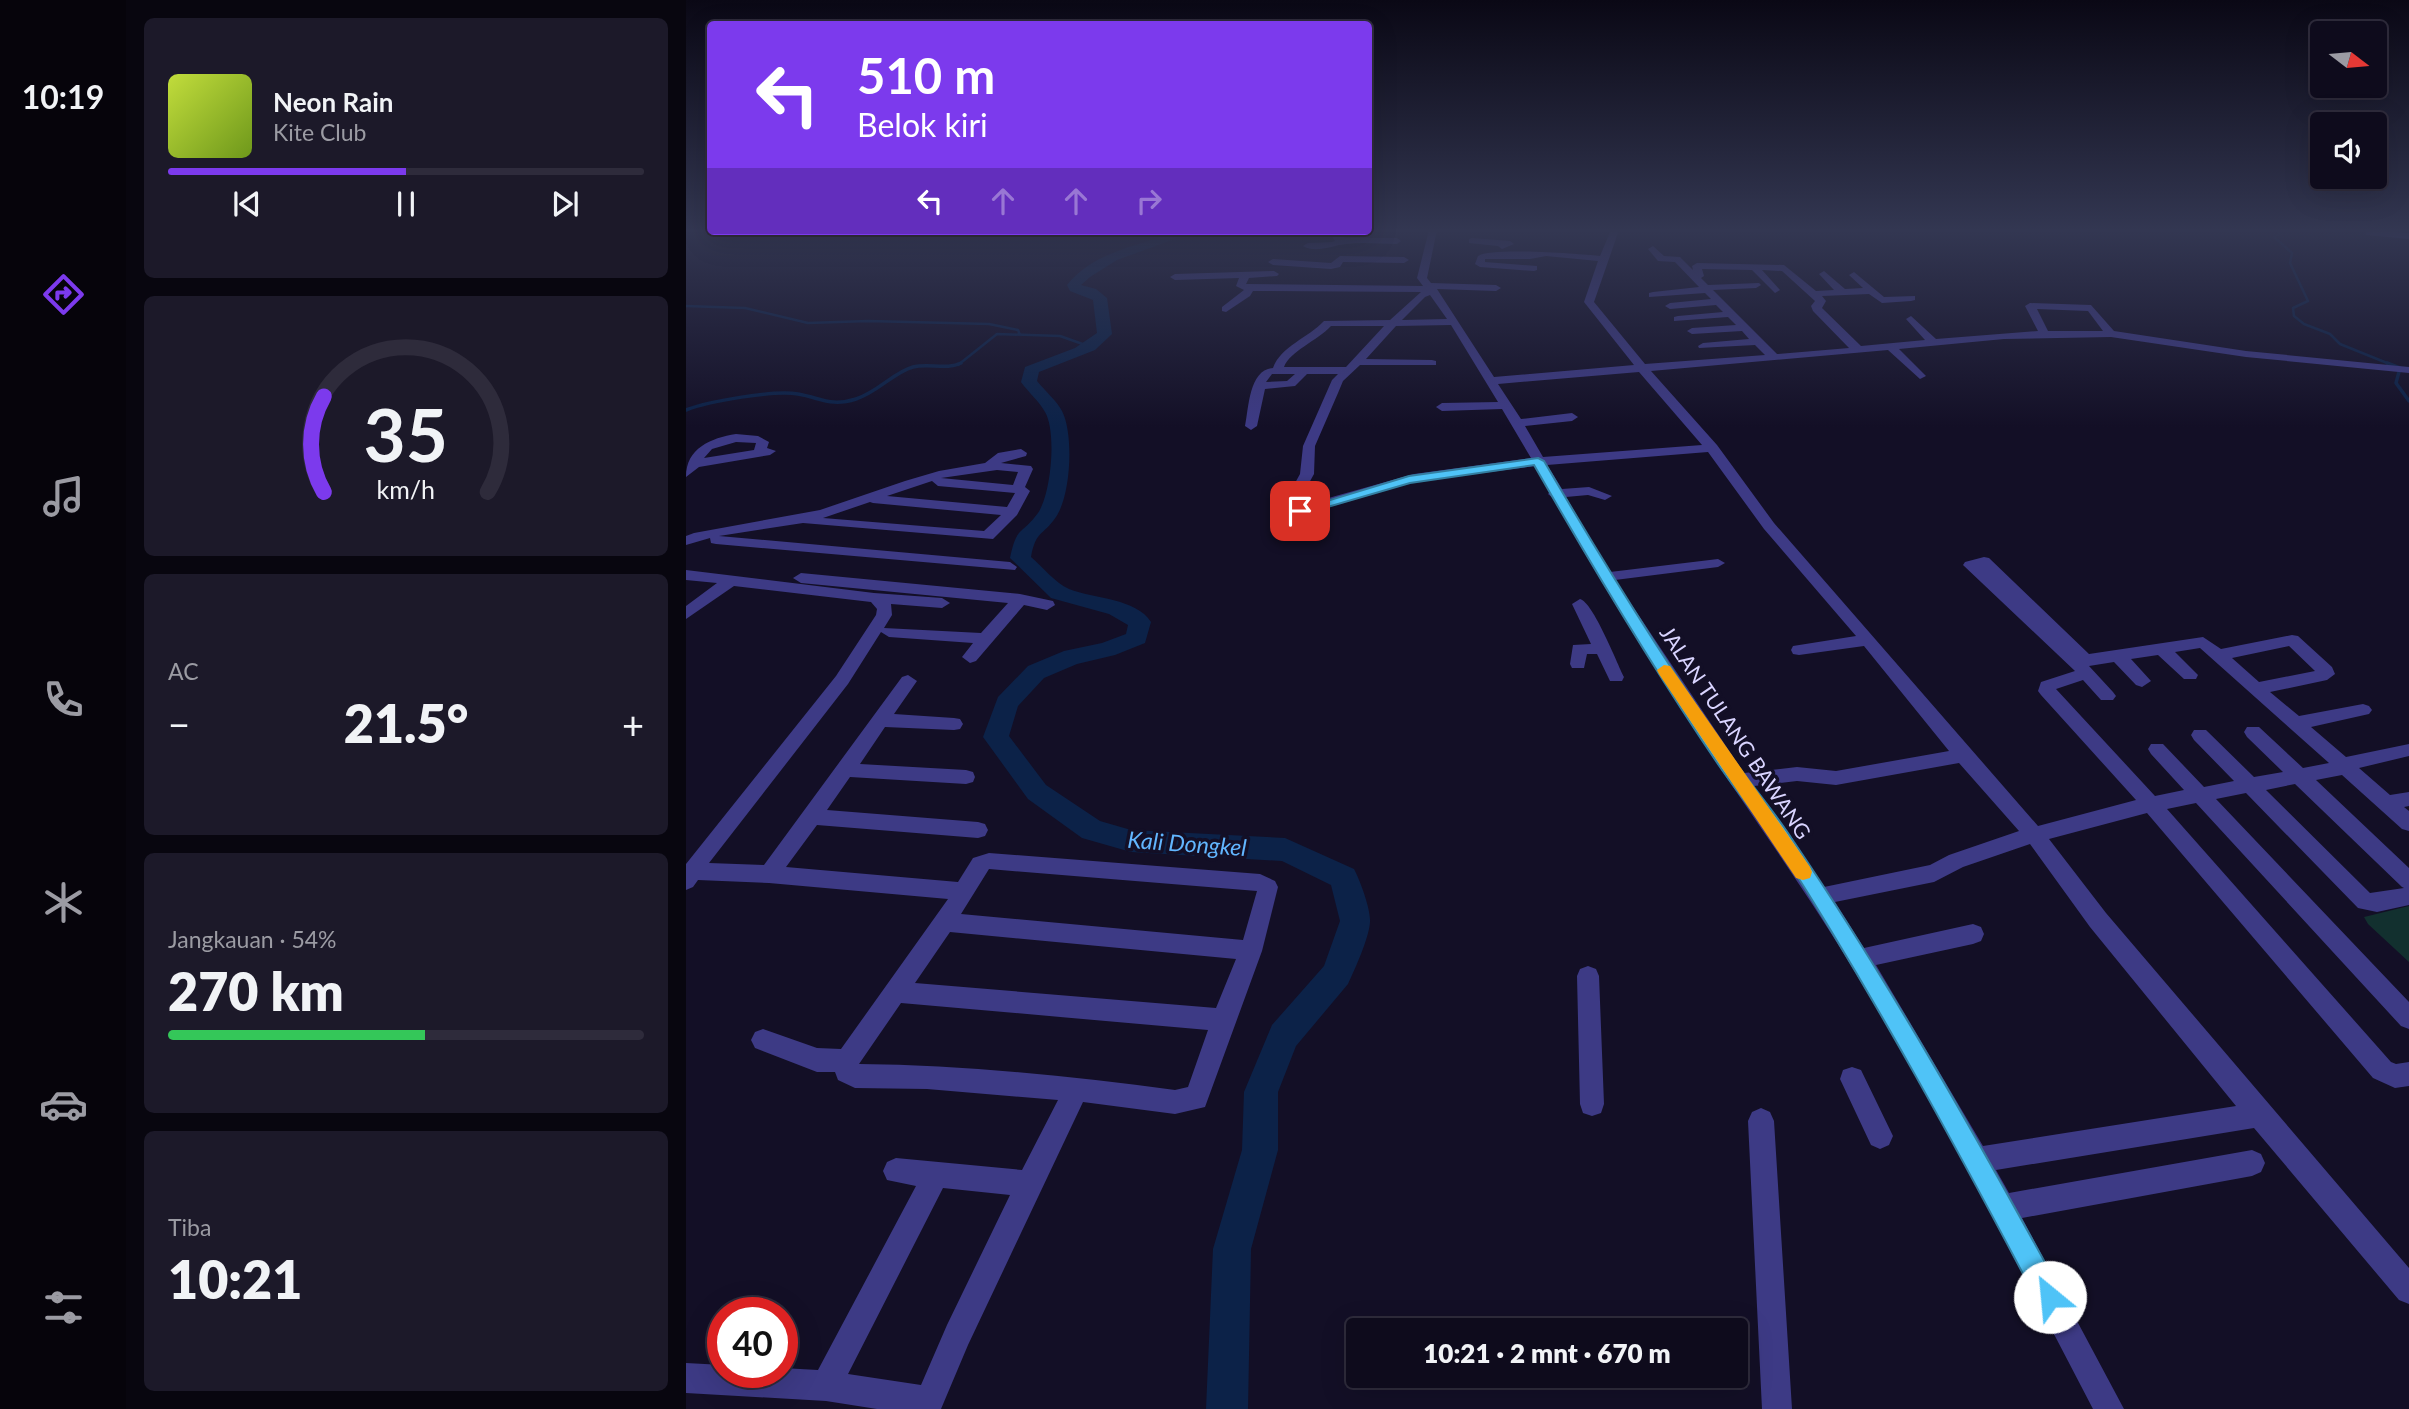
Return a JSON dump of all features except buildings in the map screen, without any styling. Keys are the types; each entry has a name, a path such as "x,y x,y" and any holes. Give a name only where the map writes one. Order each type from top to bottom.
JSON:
{"street":[{"path":"1226,309 1245,296"},
{"path":"1312,302 1315,296"},
{"path":"1348,300 1350,296"},
{"path":"1421,296 1338,380 1309,446 1307,474 1291,503 1295,510 1310,510 1344,497 1409,479 1538,461 1712,448"},
{"name":"JALAN TULANG BAWANG","path":"1436,296 1511,414 1605,577 1740,781 1786,845 1859,959 1977,1160 2109,1409"},
{"path":"1591,296 1589,302 1712,448 1769,526 2035,836 2098,920 2259,1115 2409,1290"},
{"path":"1712,296 1774,358"},
{"path":"1817,296 1822,302 1816,306 1817,309 1858,350"},
{"path":"1877,296 1882,300 1911,298"},
{"path":"1670,306 1717,302"},
{"path":"2045,334 2030,306 2110,334 2231,352 2408,370"},
{"path":"1491,381 1774,358 1932,341 2045,334 2068,319 2093,309 2110,334"},
{"path":"1404,312 1450,316"},
{"path":"1678,319 1731,314"},
{"path":"1278,370 1282,358 1293,348 1317,335 1328,323 1394,323 1450,316"},
{"path":"1911,319 1932,341"},
{"path":"1692,331 1743,328"},
{"path":"1703,346 1758,341"},
{"path":"1890,346 1920,376"},
{"path":"1251,426 1265,372 1432,363"},
{"path":"1260,386 1294,384 1300,379 1303,370"},
{"path":"1442,407 1511,414 1568,414"},
{"path":"690,469 764,452"},
{"path":"690,539 798,520 921,481 988,465 1003,456 1021,453"},
{"path":"988,465 1026,468 1018,489"},
{"path":"798,520 988,536 1012,512 1023,491 921,481"},
{"path":"1555,494 1589,491 1605,496"},
{"path":"866,498 1012,512"},
{"path":"690,539 1010,567"},
{"path":"2082,665 1970,565 1984,561 2082,665 2107,696"},
{"path":"1605,577 1718,563"},
{"path":"686,567 1016,604"},
{"path":"686,575 874,598 1047,605"},
{"path":"686,614 729,582"},
{"path":"692,866 842,680 884,615 886,607 882,601 874,598"},
{"path":"970,657 1016,604"},
{"path":"1580,604 1616,677"},
{"path":"889,632 985,639"},
{"path":"1799,650 1867,640"},
{"path":"2220,655 2292,640 2327,674 2259,688"},
{"path":"2409,823 2259,688 2203,642 2116,654 2082,665 2047,686 2047,691 2151,804 2382,1070 2395,1076 2409,1074"},
{"path":"2160,647 2190,675"},
{"path":"1578,664 1579,649 1603,649"},
{"path":"2116,654 2143,681"},
{"path":"769,874 908,681"},
{"path":"2298,723 2363,709"},
{"path":"881,720 954,724"},
{"path":"2253,732 2409,881"},
{"path":"2200,735 2365,902 2376,903 2409,895"},
{"path":"2157,749 2409,1018"},
{"path":"1818,897 1934,873 1956,860 2007,842 2151,804 2300,777 2406,750"},
{"path":"1740,781 1797,774 1836,778 1963,755"},
{"path":"847,769 966,777"},
{"path":"2387,803 2409,799"},
{"path":"812,817 978,830"},
{"path":"989,861 1260,883 1268,887 1251,951 1223,1020 1207,1078 1196,1098 1175,1102 1077,1089 928,1077 863,1077 847,1072 846,1061 945,922 981,864 989,861"},
{"path":"692,866 963,891"},
{"path":"945,922 1251,951"},
{"path":"1859,959 1973,934"},
{"path":"1588,976 1592,1104"},
{"path":"894,992 1223,1020"},
{"path":"763,1040 817,1060 846,1061"},
{"path":"1852,1079 1880,1136"},
{"path":"686,1378 826,1386 927,1406 957,1335 1077,1089"},
{"path":"1977,1160 2259,1115"},
{"path":"1761,1121 1777,1409"},
{"path":"2002,1208 2252,1163"},
{"path":"895,1171 1029,1184"},
{"path":"826,1386 936,1174"}],"green space":[{"path":"2409,906 2409,962 2368,924 2364,917"}],"waterway":[{"name":"Kali Dongkel","path":"1097,296 1100,298 1105,334 1090,347 1031,370 1029,382 1053,410 1059,425 1061,467 1048,514 1025,536 1020,558 1059,593 1117,609 1140,622 1137,638 1107,650 1072,657 1036,672 1007,703 996,737 1037,792 1092,830 1131,841 1285,850 1344,878 1355,921 1337,974 1284,1036 1261,1092 1260,1150 1232,1249 1227,1409"},
{"path":"2306,296 2308,301 2293,308 2294,316 2304,324 2330,334 2340,344 2388,363"},
{"path":"686,306 745,308 808,323 868,321 989,324 1018,330 1020,335"},
{"path":"960,363 997,334 1020,335"},
{"path":"1020,335 1060,336 1091,347"},
{"path":"686,410 725,400 787,393 833,402 847,401 872,392 899,373 913,367 960,363"},
{"path":"2388,363 2400,368 2396,383 2409,401"},
{"path":"2388,363 2392,365"}],"slow traffic":[{"path":"1664,670 1803,872"}],"route":[{"path":"1300,511 1409,479 1538,461 1619,601 1726,762 1786,845 1872,979 1966,1141 2050,1297"}]}
